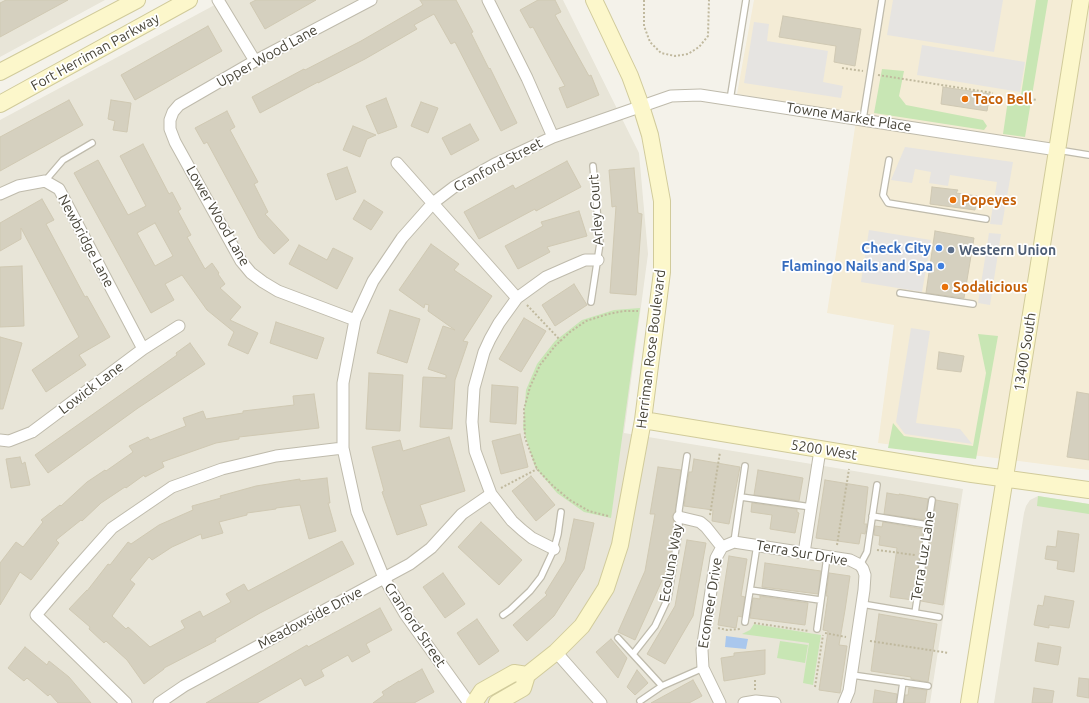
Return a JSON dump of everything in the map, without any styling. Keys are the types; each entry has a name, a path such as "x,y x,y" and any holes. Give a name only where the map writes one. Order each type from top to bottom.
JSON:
{"street":[{"name":"Fort Herriman Parkway","path":"0,72 137,0"},
{"name":"Fort Herriman Parkway","path":"0,104 189,0"},
{"path":"218,0 255,60"},
{"name":"Upper Wood Lane","path":"170,120 173,112 179,105 255,60 371,0"},
{"path":"488,0 527,78 553,137"},
{"name":"Herriman Rose Boulevard","path":"497,703 523,688 527,675 556,652 582,626 606,588 620,545 643,420 662,272 662,201 650,135 630,76 594,0"},
{"name":"13400 South","path":"969,703 1081,0"},
{"name":"Towne Market Place","path":"640,106 671,96 700,95 1057,150"},
{"name":"Cranford Street","path":"468,703 405,614 384,578 357,512 344,448 343,383 355,320 373,281 402,238 433,203 454,187 495,164 553,137 640,106"},
{"name":"Lower Wood Lane","path":"170,120 170,129 175,142 242,262 251,273 278,291 355,320"},
{"path":"396,163 522,301"},
{"path":"0,194 18,186 45,181"},
{"name":"Newbridge Lane","path":"45,181 59,189 143,349"},
{"path":"554,549 532,538 512,521 475,451 472,422 474,388 480,365 490,339 499,323 546,277 585,260 598,260"},
{"name":"Lowick Lane","path":"0,440 9,441 32,432 143,349 179,326"},
{"name":"5200 West","path":"643,420 972,474 1089,490"},
{"path":"126,703 36,616 71,574 112,528 172,487 230,467 276,456 344,448"},
{"path":"804,553 820,450"},
{"name":"Meadowside Drive","path":"159,703 184,686 410,564 423,555 462,514 495,491"},
{"name":"Ecoluna Way","path":"679,517 700,522 706,527 722,547"},
{"path":"722,547 734,542"},
{"name":"Terra Sur Drive","path":"734,542 850,560 860,565 863,569 865,576 852,675 849,691 844,703"},
{"name":"Ecomeer Drive","path":"720,703 703,668 702,650 714,566 717,553 722,547"},
{"path":"556,652 601,703"},
{"path":"474,703 482,691 514,673 527,675"},
{"path":"744,703 756,700 775,703"}],"lane":[{"path":"730,100 746,0"},
{"path":"863,119 882,0"},
{"path":"45,181 63,160 92,143"},
{"path":"1057,150 1089,155"},
{"path":"888,160 883,195 888,203 986,219"},
{"name":"Arley Court","path":"592,302 600,243 593,166"},
{"path":"900,293 973,304"},
{"path":"679,517 687,456"},
{"path":"734,542 745,466"},
{"path":"860,565 867,552 877,485"},
{"path":"741,497 811,507"},
{"name":"Terra Luz Lane","path":"915,613 932,500"},
{"path":"503,614 510,610 530,591 541,577 554,549 561,512"},
{"path":"872,516 928,525"},
{"name":"Ecoluna Way","path":"633,654 655,626 668,598 679,529 679,517"},
{"path":"748,622 750,590 757,545"},
{"path":"816,630 827,557"},
{"path":"750,590 820,600"},
{"path":"862,604 939,617"},
{"path":"618,638 662,686"},
{"path":"640,701 662,686 703,668"},
{"path":"852,675 928,686"},
{"path":"900,703 903,682"}],"path":[{"path":"644,0 644,26 650,42 661,52 675,56 688,54 699,47 708,36 709,0"},
{"path":"842,68 863,71 864,64"},
{"path":"879,70 878,76 993,93"},
{"path":"1010,96 1037,100"},
{"path":"522,301 561,341"},
{"path":"608,516 589,511 570,500 552,486 537,469 525,438 524,409 530,388 540,365 555,346 570,332 586,321 608,314 624,311 638,311"},
{"path":"710,520 720,452"},
{"path":"495,491 537,469"},
{"path":"837,545 849,469"},
{"path":"875,550 915,555"},
{"path":"748,622 816,630"},
{"path":"718,628 727,630 742,629"},
{"path":"815,687 823,633 847,637"},
{"path":"870,641 949,653"}],"shaded area":[{"path":"0,0 105,0 0,57"},
{"path":"224,0 563,0 639,153 648,254 624,433 963,489 930,703 0,703 0,120"},
{"path":"754,0 1089,0 1089,470 878,443 894,325 827,313 857,114 737,94"},
{"path":"893,0 1003,0 994,52 887,35"},
{"path":"754,22 769,24 767,41 828,51 823,82 843,86 841,98 744,83"},
{"path":"922,45 1025,62 1020,92 917,75"},
{"path":"905,147 1013,162 1002,225 990,224 997,182 950,175 948,186 929,183 931,172 915,169 912,183 891,180"},
{"path":"869,230 931,240 922,292 861,282"},
{"path":"989,233 1001,234 990,305 978,303"},
{"path":"911,328 930,331 916,423 960,429 972,444 905,434 896,422"},
{"path":"1038,496 1089,504 1089,703 994,703 1024,513 1030,500"}],"green space":[{"path":"1036,0 1048,0 1025,137 1003,134 1008,100 1020,101"},
{"path":"882,69 904,71 899,96 906,105 983,120 987,126 984,130 874,113"},
{"path":"640,308 611,518 584,512 557,493 535,467 523,428 526,390 537,364 555,341 582,320 614,310"},
{"path":"978,334 998,336 976,459 888,448 893,423 904,436 973,446 986,373"},
{"path":"1038,496 1089,504 1089,514 1037,506"},
{"path":"754,624 821,635 813,685 803,683 809,643 742,634 750,630"},
{"path":"780,641 808,645 805,663 777,658"}],"water":[{"path":"726,636 748,639 746,649 725,647"}],"building":[{"path":"6,0 68,0 0,37 0,3"},
{"path":"256,0 316,0 265,29 250,3"},
{"path":"420,0 456,0 473,32 471,33 517,123 501,131 455,42 451,44 434,14 414,25 417,29 365,59 260,113 252,97 361,41 423,5"},
{"path":"538,0 555,0 561,12 555,15 589,76 591,75 599,95 567,108 559,88 565,86 533,27 530,28 520,10"},
{"path":"783,16 861,29 855,66 834,62 836,46 779,37"},
{"path":"208,26 222,51 135,100 121,75"},
{"name":"Taco Bell","path":"943,87 990,94 987,111 941,104"},
{"path":"386,98 397,127 378,134 366,106"},
{"path":"69,100 83,125 0,171 0,137"},
{"path":"111,100 131,103 127,132 113,130 115,121 108,119"},
{"path":"421,102 438,108 428,133 411,126"},
{"path":"227,111 235,127 230,130 258,182 254,184 268,212 265,214 289,240 274,254 259,238 207,142 204,144 195,128"},
{"path":"470,124 479,140 451,155 442,138"},
{"path":"353,126 376,135 367,139 360,157 343,150"},
{"path":"143,144 169,194 172,192 181,209 178,211 191,235 187,237 205,269 212,263 225,284 220,288 241,307 230,320 258,333 248,354 228,345 234,332 207,310 182,275 165,284 174,300 151,313 74,173 98,160 128,215 146,206 120,156","holes":["155,223 173,256 155,266 137,233"]},
{"path":"567,161 581,187 536,211 535,209 479,239 464,212 513,185 515,189"},
{"path":"347,167 356,192 336,200 327,174"},
{"path":"634,168 638,213 642,214 636,295 610,293 616,206 612,207 609,170"},
{"name":"Popeyes","path":"932,187 958,190 956,193 977,196 975,210 930,204"},
{"path":"42,199 54,220 46,224 85,297 87,296 110,337 79,355 86,365 46,392 32,370 79,337 21,228 21,239 0,251 0,223"},
{"path":"364,200 383,212 371,230 353,219"},
{"path":"579,211 587,236 547,247 550,252 518,269 505,246 543,226 541,222"},
{"path":"935,231 974,238 964,298 926,293"},
{"path":"431,244 459,264 454,270 492,296 463,341 468,342 455,380 452,429 420,427 423,377 446,378 446,375 428,369 443,326 455,330 428,311 429,305 425,304 424,308 399,290"},
{"path":"299,245 327,260 333,248 353,258 337,289 289,264"},
{"path":"22,266 24,326 0,327 0,267"},
{"path":"574,284 587,305 555,326 542,305"},
{"path":"390,310 420,319 407,363 377,353"},
{"path":"524,318 546,331 521,372 499,359"},
{"path":"276,322 324,338 317,359 270,343"},
{"path":"0,337 22,343 3,409 0,409"},
{"path":"190,343 205,364 138,408 48,473 35,455 177,355 176,353"},
{"path":"939,352 964,356 961,372 937,369"},
{"path":"369,373 403,375 400,431 366,429"},
{"path":"492,385 518,387 516,424 490,422"},
{"path":"1077,392 1089,394 1089,460 1067,457"},
{"path":"314,394 319,428 239,437 239,439 216,443 162,462 164,467 145,477 144,475 101,503 82,521 81,520 56,540 59,543 31,580 20,572 0,605 0,563 16,542 23,547 43,522 41,520 60,505 61,506 87,482 133,452 129,446 148,437 150,440 186,426 183,418 203,411 206,419 243,413 243,411 294,405 293,396"},
{"path":"520,434 528,467 501,474 492,441"},
{"path":"449,437 465,491 420,505 427,525 397,535 382,492 384,491 372,447 400,440 403,451"},
{"path":"20,457 22,464 25,462 30,485 11,488 6,459"},
{"path":"694,459 740,467 729,524 712,521 713,510 684,506 689,472 692,472"},
{"path":"658,467 681,470 675,512 672,516 674,522 673,538 669,565 635,640 618,632 645,571 655,514 650,514"},
{"path":"758,470 803,478 799,501 754,495"},
{"path":"531,476 555,505 536,521 512,491"},
{"path":"327,478 330,503 328,503 336,531 309,539 300,505 276,508 247,513 247,515 219,522 223,533 202,539 201,534 172,547 152,560 149,557 130,580 135,584 112,616 126,629 128,627 150,647 185,628 181,621 200,611 203,617 231,602 226,594 244,584 248,591 342,541 354,564 260,613 215,639 216,641 164,668 144,684 127,660 106,641 104,643 89,629 90,627 69,609 87,591 108,564 110,565 128,542 131,544 159,525 193,510 192,506 256,486 300,479 300,481"},
{"path":"825,480 868,487 864,524 867,524 865,534 861,533 859,544 816,538"},
{"path":"887,493 928,499 925,520 884,514"},
{"path":"936,500 958,504 943,605 921,601"},
{"path":"752,503 797,509 797,512 799,513 795,533 770,529 772,515 751,512"},
{"path":"574,519 594,523 584,569 554,616 527,641 513,625 547,595 545,593 565,561"},
{"path":"481,522 522,560 499,585 458,547"},
{"path":"883,522 923,529 913,600 890,597 897,548 879,545 880,536 874,535 875,526 882,527"},
{"path":"1058,531 1079,534 1074,572 1057,569 1058,561 1045,559 1047,546 1056,547"},
{"path":"687,540 706,543 693,616 665,664 647,654 675,606"},
{"path":"729,556 747,559 741,596 745,597 742,617 738,616 736,628 718,625"},
{"path":"765,563 821,571 818,594 762,587"},
{"path":"443,573 465,604 445,618 423,587"},
{"path":"829,573 850,576 839,645 847,646 840,693 819,690 828,631 823,630 828,596 826,596"},
{"path":"760,596 808,603 805,625 750,618 753,598 760,599"},
{"path":"1045,596 1074,601 1069,628 1049,625 1049,628 1034,625 1038,605 1043,606"},
{"path":"380,608 392,630 366,644 370,652 352,662 348,655 321,670 324,676 305,686 301,678 257,703 206,703 307,645 308,647"},
{"path":"879,614 937,624 928,682 911,679 911,677 871,671"},
{"path":"477,619 499,651 479,665 457,633"},
{"path":"611,639 627,658 618,678 596,652"},
{"path":"1038,643 1061,647 1058,665 1035,661"},
{"path":"25,647 47,665 49,661 69,677 91,703 58,703 50,694 48,696 27,678 24,681 8,668"},
{"path":"765,650 765,674 724,681 721,658 734,656 734,653"},
{"path":"422,669 434,692 414,703 373,703 384,695 382,692"},
{"path":"637,670 648,683 635,695 627,687"},
{"path":"1079,678 1089,679 1089,698 1077,696"},
{"path":"693,680 702,696 689,703 651,703"},
{"path":"909,688 927,690 925,703 904,703 905,695 908,695"},
{"path":"1034,688 1054,691 1052,703 1032,703"},
{"path":"875,690 897,694 896,703 873,703"}],"place":[{"name":"Taco Bell","path":"965,99"},
{"name":"Popeyes","path":"953,200"},
{"name":"Check City","path":"939,248"},
{"name":"Western Union","path":"951,250"},
{"name":"Flamingo Nails and Spa","path":"941,266"},
{"name":"Sodalicious","path":"945,287"}]}
